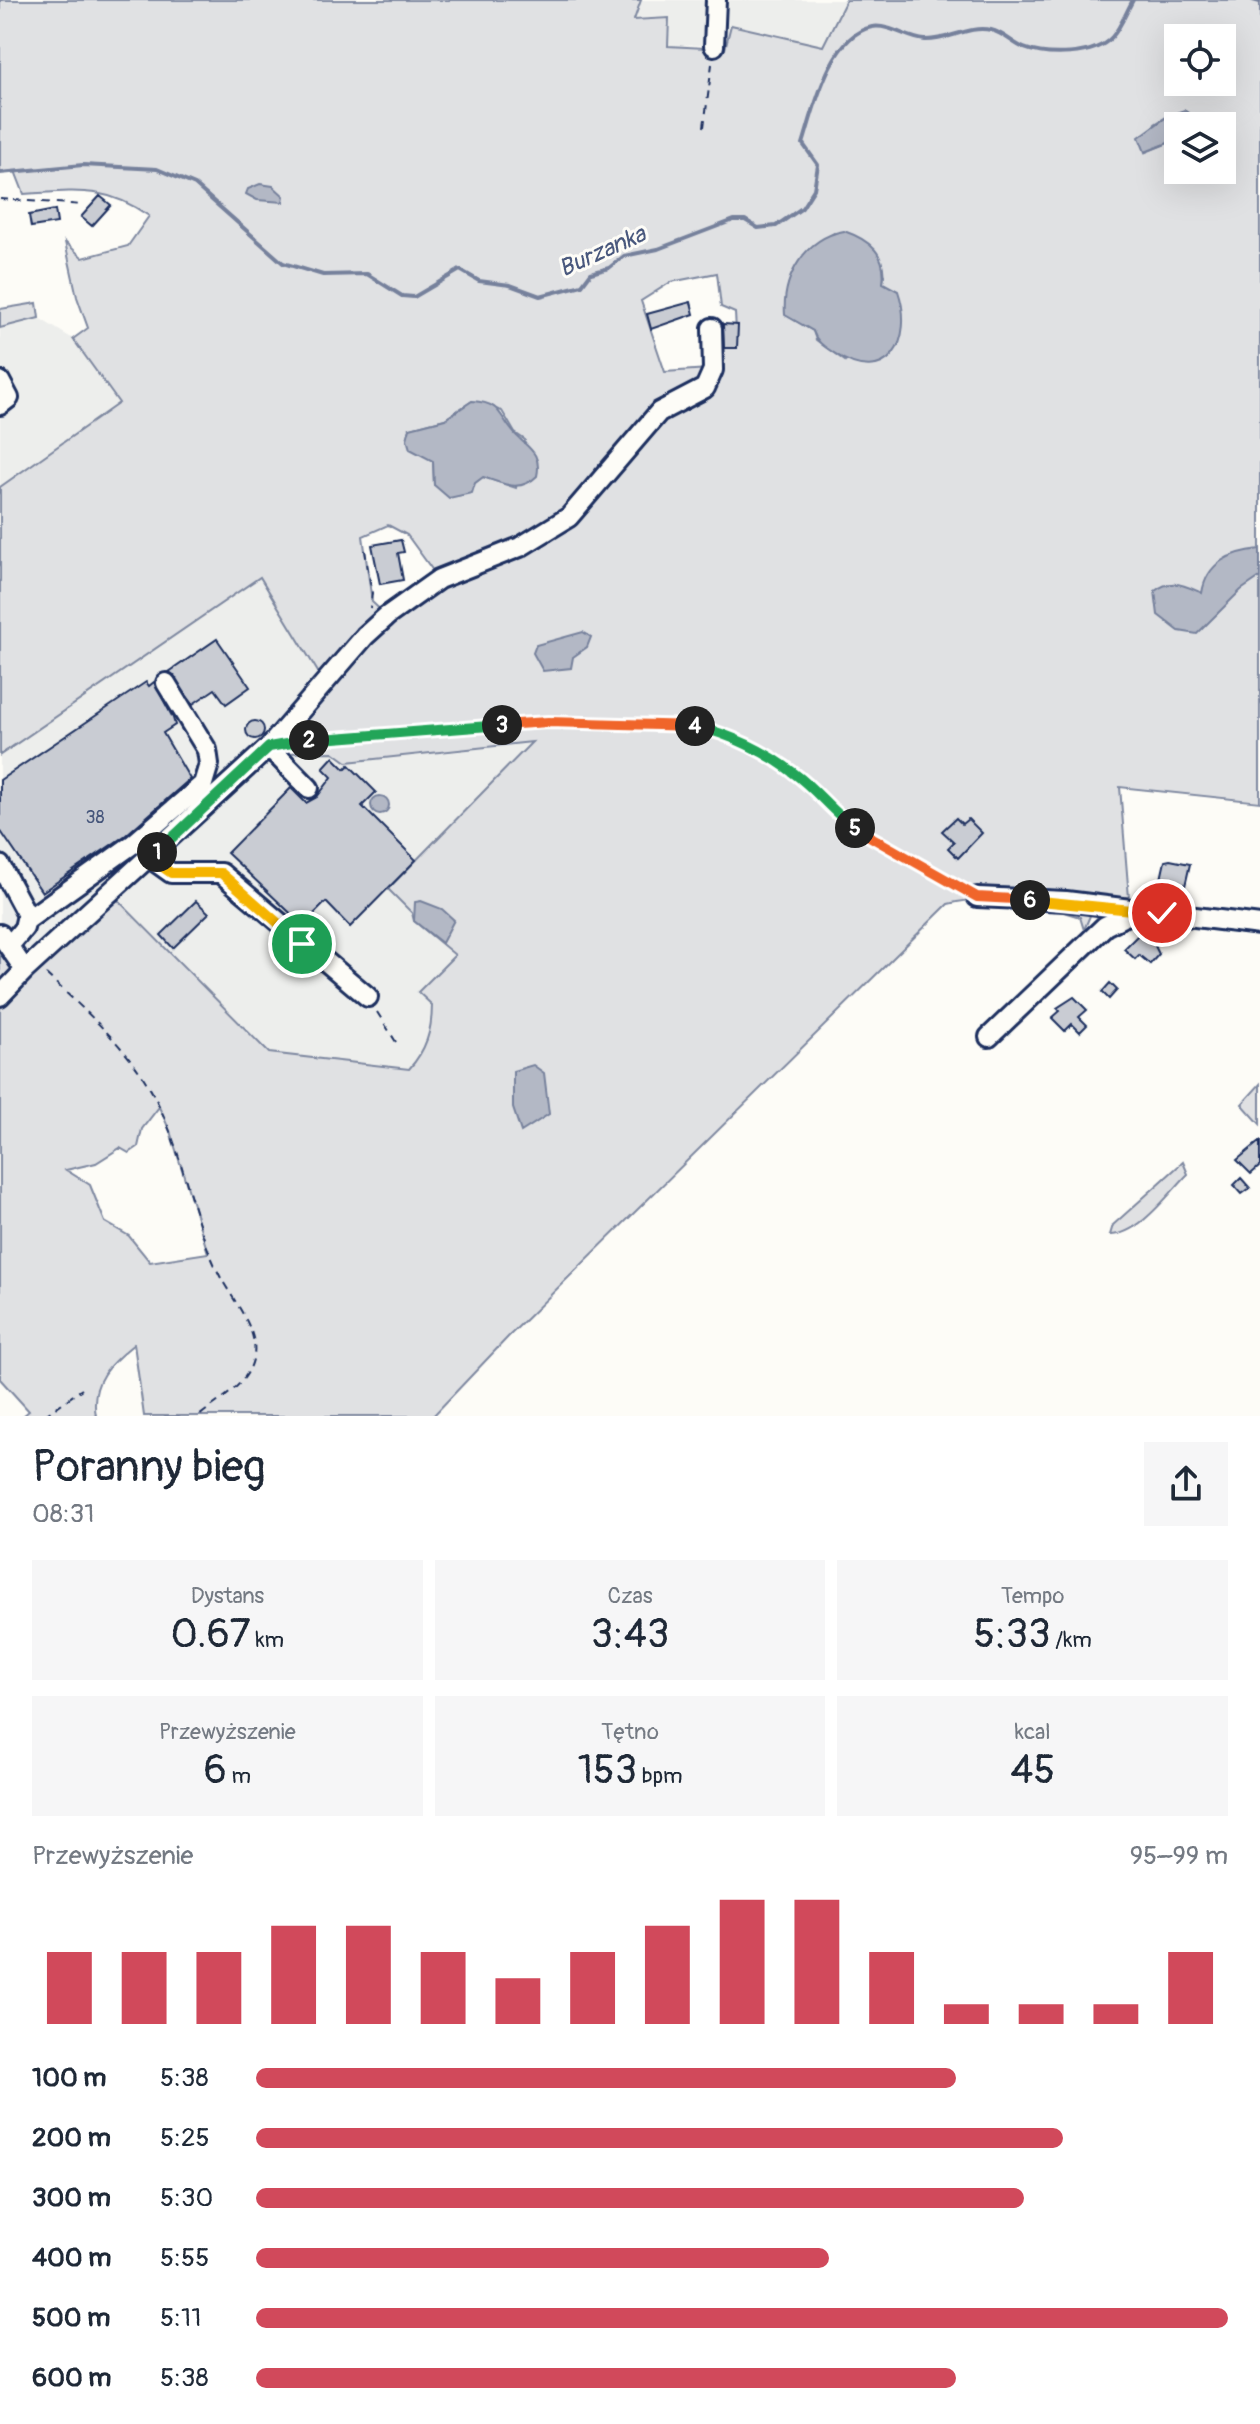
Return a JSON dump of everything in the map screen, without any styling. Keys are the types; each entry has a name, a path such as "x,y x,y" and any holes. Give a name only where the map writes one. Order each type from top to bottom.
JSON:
{"lane":[{"path":"714,46 716,0"},
{"path":"0,996 269,747 365,636 439,579 520,547 569,517 659,412 705,388 713,370 712,328"},
{"path":"0,381 9,398 0,405"},
{"path":"29,966 4,940 133,844 203,784 209,764 207,750 166,683"},
{"path":"269,747 309,788"},
{"path":"150,858 171,873 221,873 368,997"},
{"path":"0,865 20,899 27,920"},
{"path":"977,897 1066,901 1260,925"},
{"path":"989,1037 1105,926 1140,911"}],"path":[{"path":"704,127 714,46"},
{"path":"0,199 83,205"},
{"path":"365,550 372,593 365,636"},
{"path":"269,747 431,728 548,722 604,726 687,725 735,740 773,759 796,774 858,831 977,897"},
{"path":"29,966 115,1045 148,1085 170,1131 208,1253 250,1330 255,1350 247,1376 199,1416"},
{"path":"368,997 389,1036 396,1042"},
{"path":"44,1416 82,1389"}],"shaded area":[{"path":"0,0 641,0 634,20 669,18 668,46 725,49 731,25 823,46 846,0 1260,0 1260,802 1120,787 1130,910 1094,906 1084,930 1080,917 1031,904 981,900 948,904 509,1336 433,1416 144,1416 134,1344 103,1375 96,1393 96,1416 23,1416 29,1411 0,1379 0,934 24,969 111,893 269,1053 409,1069 424,1047 431,1023 432,1005 418,992 455,955 414,921 412,913 388,889 532,742 347,762 333,752 288,753 292,742 269,747 321,677 260,577 0,755 0,487 119,403 73,339 88,328 77,297 65,242 83,258 128,246 149,216 118,199 89,192 24,194 15,171 0,173","holes":["834,233 884,275 883,283 890,288 845,361 816,340 813,331 786,315 787,289 796,266","717,273 721,307 735,313 737,348 723,348 723,368 665,372 641,301 671,282","472,401 502,411 515,433 525,440 516,488 483,477 475,483 434,485 433,461 410,428 445,419","388,525 407,535 439,579 387,616 372,602 363,536","159,1107 170,1131 208,1253 150,1262 129,1236 105,1222 90,1185 66,1170 96,1163 120,1148 129,1153 138,1147 142,1129"]},
{"path":"641,0 846,0 823,46 731,26 725,49 710,45 667,46 634,21"},
{"path":"1164,119 1164,145 1145,152 1139,137"},
{"path":"260,184 273,186 284,196 283,202 257,200 246,194 248,189"},
{"path":"844,231 862,239 875,250 882,264 883,283 898,291 903,327 893,354 882,363 869,366 853,363 824,347 813,331 785,315 787,287 799,261 818,242"},
{"path":"37,303 39,318 0,328 0,309"},
{"path":"39,318 73,339 119,403 0,487 0,328"},
{"path":"472,401 489,404 499,412 536,456 537,476 518,486 483,477 475,483 472,493 449,498 434,485 433,461 410,449 407,439 410,428 445,419"},
{"path":"1260,549 1260,577 1241,590 1197,634 1179,631 1158,615 1155,591 1161,587 1178,584 1202,593 1209,573 1222,560"},
{"path":"261,577 324,684 289,753 445,753 533,742 388,889 455,955 418,992 433,1005 432,1019 422,1054 409,1069 269,1053 111,893 25,970 0,934 0,755"},
{"path":"583,632 591,637 587,647 573,657 571,668 543,671 533,653 536,645"},
{"path":"380,796 389,805 380,814 371,805"},
{"path":"421,901 442,909 454,920 442,943 414,921 415,902"},
{"path":"533,1065 544,1073 549,1114 521,1132 513,1108 513,1071"},
{"path":"1260,1084 1260,1124 1242,1104"},
{"path":"1183,1162 1188,1174 1153,1212 1132,1228 1110,1235 1113,1225"}],"building":[{"path":"100,196 111,205 92,226 81,217"},
{"path":"55,210 57,223 31,227 29,215"},
{"path":"691,302 694,314 651,329 647,314"},
{"path":"723,324 738,325 737,348 724,348"},
{"path":"401,540 404,552 398,553 403,580 380,584 372,545"},
{"path":"217,639 250,687 226,704 215,689 193,704 169,672"},
{"path":"146,682 149,686 154,682 173,718 175,725 163,733 190,779 126,835 42,892 0,830 0,780"},
{"path":"251,721 259,721 264,730 262,737 251,739 246,734 246,726"},
{"path":"333,757 345,769 349,765 376,792 362,806 416,860 350,927 326,902 303,925 227,853 291,788 306,803 317,797 332,777 323,768"},
{"path":"956,818 962,824 968,819 982,833 958,858 948,848 954,842 942,831"},
{"path":"1165,861 1190,864 1185,886 1161,879"},
{"path":"196,901 209,913 173,948 161,935"},
{"path":"1142,931 1158,943 1155,946 1159,954 1150,964 1139,955 1135,959 1124,949"},
{"path":"1110,983 1117,990 1109,999 1102,992"},
{"path":"1074,997 1087,1010 1079,1017 1087,1025 1080,1032 1072,1024 1065,1031 1052,1018 1060,1011 1057,1008"},
{"path":"1260,1141 1260,1166 1251,1174 1237,1160"},
{"path":"1241,1178 1250,1188 1242,1194 1234,1185"}],"waterway":[{"name":"Burzanka","path":"0,173 83,165 157,169 195,185 283,263 323,275 367,274 402,296 414,297 460,270 479,281 510,285 540,296 582,285 591,273 609,268 624,256 658,249 734,220 745,220 758,228 776,226 802,208 814,189 818,165 803,144 813,112 835,58 857,33 879,27 925,40 983,29 996,31 1034,51 1057,54 1082,52 1104,44 1112,37 1133,0"},
{"name":"Burzanka","path":"1253,0 1260,2"}],"route":[{"path":"302,944 221,873 215,870 171,873 150,858 269,747 431,728 548,722 604,726 687,725 702,728 773,759 796,774 858,831 977,897 1066,901 1162,913"}]}
